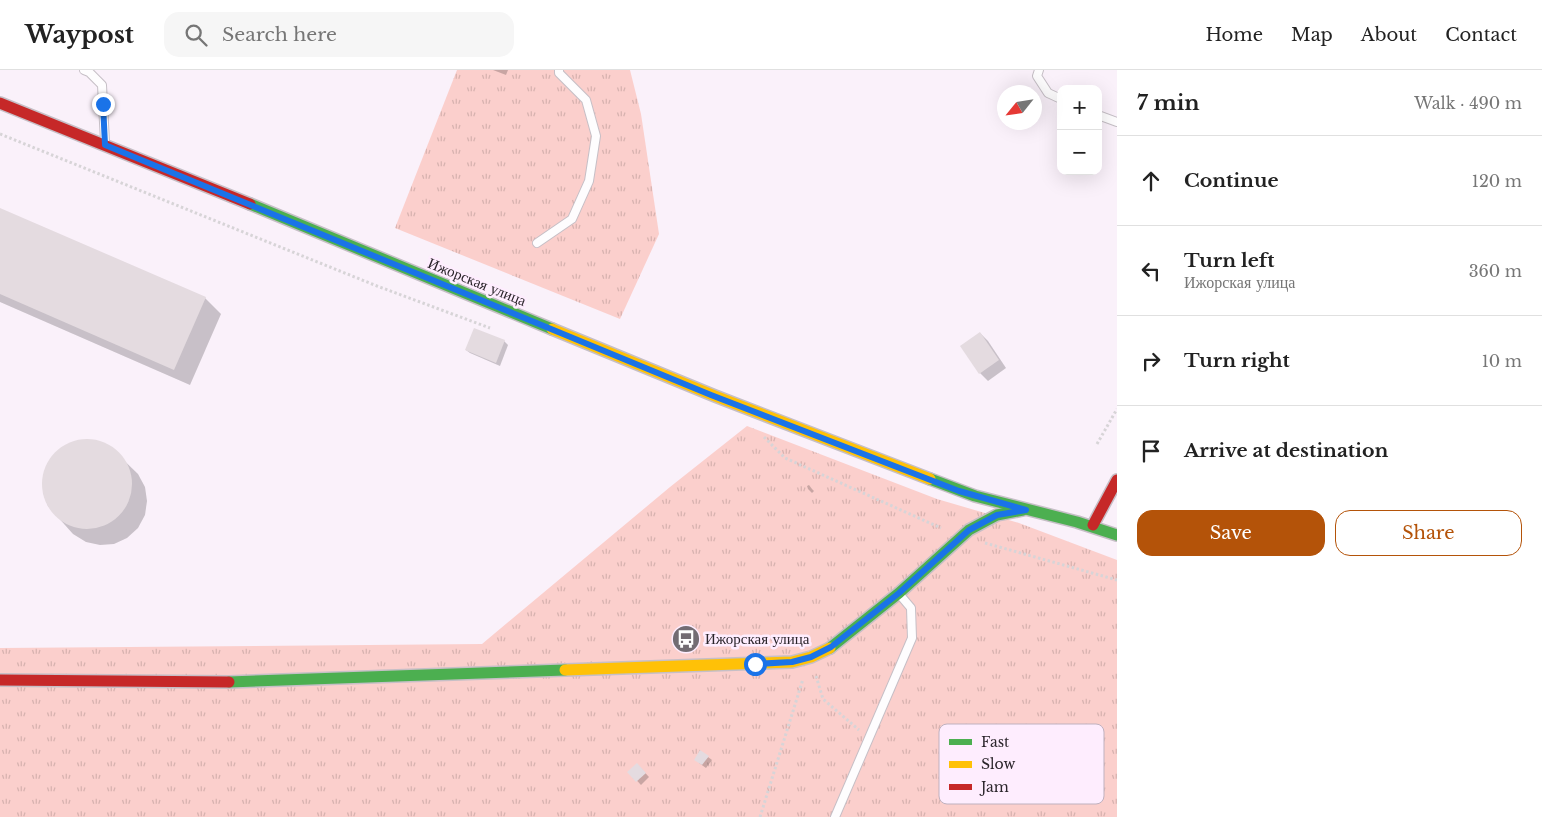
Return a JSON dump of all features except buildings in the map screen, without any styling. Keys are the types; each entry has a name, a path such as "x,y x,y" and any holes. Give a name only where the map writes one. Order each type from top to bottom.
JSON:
{"street":[{"name":"Ижорская улица","path":"0,103 711,395 959,491 1026,510 1093,525 1117,535"},
{"path":"1093,525 1117,480"},
{"path":"0,680 226,682 792,662 811,657 831,647 899,593 969,530 997,515 1026,510"}],"lane":[{"path":"84,70 89,72 102,85 105,145"},
{"path":"536,243 572,219 589,181 596,136 586,100 559,73 559,70"},
{"path":"1039,70 1037,76 1048,93 1057,97"},
{"path":"1102,116 1117,122"},
{"path":"835,817 912,638 911,608 899,593"}],"path":[{"path":"0,134 377,286 498,331"},
{"path":"1097,444 1117,409"},
{"path":"758,431 785,458 961,537 1117,580"},
{"path":"811,657 823,699 868,739"},
{"path":"760,817 792,711 811,657"}],"green space":[{"path":"457,70 630,70 641,114 659,234 620,319 395,228"},
{"path":"747,426 937,499 1019,523 1117,560 1117,817 0,817 0,648 482,644 670,487"}],"traffic: fast":[{"path":"250,204 552,329"},
{"path":"930,479 975,496 1077,522 1117,535"},
{"path":"830,648 899,593 969,530 997,515 1023,510"},
{"path":"229,682 565,670"}],"traffic: slow":[{"path":"552,329 715,396 930,479"},
{"path":"565,670 792,662 811,657 830,648"}],"traffic: jam":[{"path":"0,103 250,204"},
{"path":"1093,525 1117,480"},
{"path":"0,680 229,682"}],"place":[{"name":"Ижорская улица","path":"686,639"}],"route":[{"path":"103,104 105,145 711,395 959,491 1026,510 997,515 969,530 899,593 831,647 811,657 792,662 755,664"}]}
